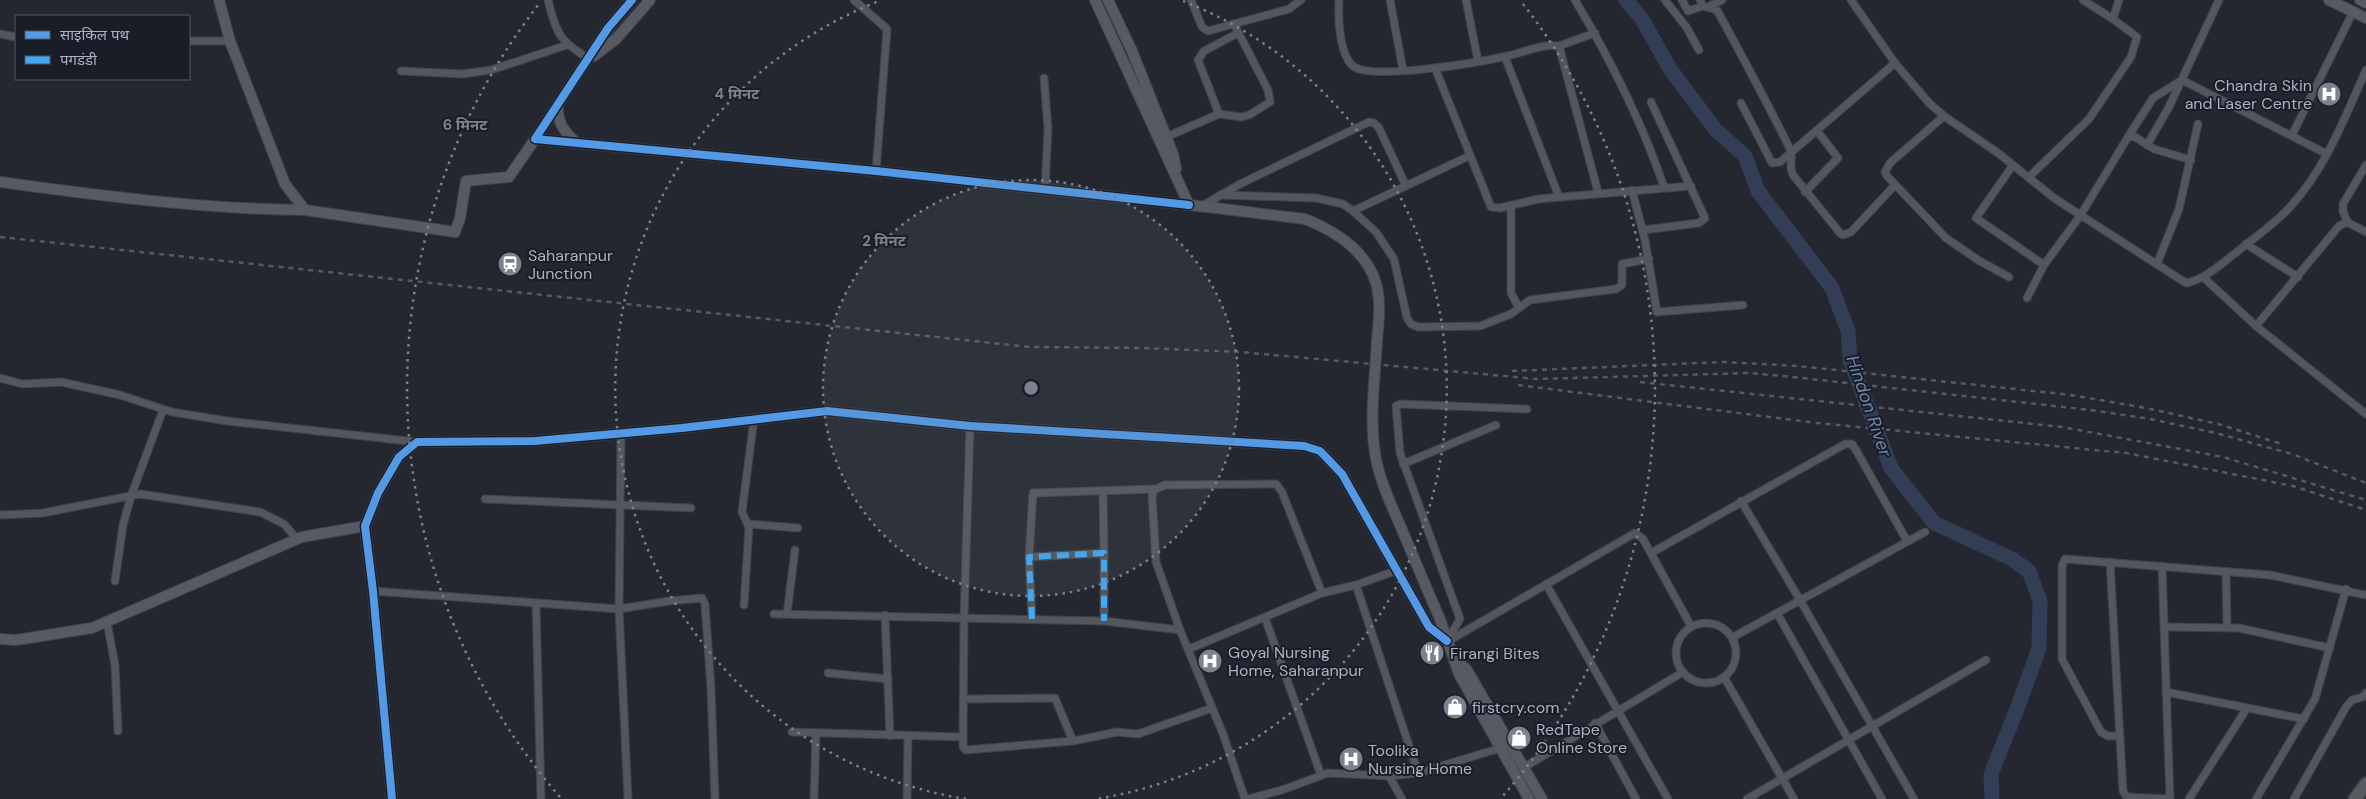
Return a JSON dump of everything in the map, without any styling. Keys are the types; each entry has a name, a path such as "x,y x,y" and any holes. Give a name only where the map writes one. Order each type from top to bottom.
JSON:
{"highway":[{"path":"2355,799 2366,784"}],"street":[{"path":"219,0 230,42 286,184 305,210"},
{"path":"548,0 554,25 567,45 589,59"},
{"path":"0,182 103,196 274,210 305,210 455,232 460,218 466,181 509,177 608,28 632,0"},
{"path":"589,59 616,39 650,0"},
{"path":"854,0 886,29 876,171"},
{"path":"1095,0 1162,149 1178,177 1189,204"},
{"path":"1108,0 1132,52 1173,154 1178,177"},
{"path":"1191,0 1204,30 1289,9 1301,0"},
{"path":"1339,0 1345,52 1353,65 1360,70 1385,72 1435,68 1505,57 1558,46 1595,33"},
{"path":"1390,0 1403,70"},
{"path":"1466,0 1478,61"},
{"path":"1575,0 1595,33 1648,142 1664,187"},
{"path":"1665,0 1687,28 1699,50"},
{"path":"1682,0 1688,11 1704,4 1722,0"},
{"path":"1851,0 1896,63 1929,103 1944,116 2080,216 2186,283 2203,277 2290,208 2311,181 2327,154 2366,70"},
{"path":"2029,177 2089,119 2131,57 2137,36 2083,0"},
{"path":"2113,19 2119,0"},
{"path":"2148,145 2182,80 2219,0"},
{"path":"2329,0 2348,6 2366,18"},
{"path":"2360,0 2366,3"},
{"path":"1704,4 1717,10 1792,153 1790,170 1805,192 1843,235 1851,232 1895,185"},
{"path":"2292,135 2348,6"},
{"path":"1166,137 1219,114 1242,117 1249,115 1270,102 1268,90 1234,24"},
{"path":"1219,114 1198,60 1204,51 1238,33"},
{"path":"0,34 15,37"},
{"path":"190,41 230,42"},
{"path":"401,72 462,74 491,70 567,45"},
{"path":"1558,46 1598,192"},
{"path":"1505,57 1559,197"},
{"path":"1741,103 1772,162 1780,162 1818,132 1896,63"},
{"path":"1435,68 1469,156 1491,207 1495,209 1529,200 1598,192 1691,186"},
{"path":"1044,78 1048,129 1045,189"},
{"path":"2182,80 2327,154"},
{"path":"2026,298 2044,265 2080,216 2153,98 2182,80"},
{"path":"1643,230 1703,222 1705,216 1651,102"},
{"path":"558,105 557,116 561,126 577,143"},
{"path":"1944,116 1887,168 1887,176 1946,238 1978,260 2009,277"},
{"path":"1202,206 1220,195 1369,122 1374,123 1379,128 1406,186"},
{"path":"2157,264 2174,226 2198,124"},
{"path":"1805,192 1838,158 1818,132"},
{"path":"2128,137 2135,137 2148,145 2191,160"},
{"path":"535,139 876,171 1189,204 1290,217 1317,224 1330,230 1352,246 1376,282 1379,310 1372,421 1377,464 1390,501 1440,619 1454,658 1467,670 1529,799"},
{"path":"1354,211 1469,156"},
{"path":"2013,165 1976,218 2044,265"},
{"path":"2366,165 2343,204 2343,211 2347,222 2366,232"},
{"path":"1632,190 1643,230 1657,312 1743,305"},
{"path":"1220,195 1316,198 1343,204 1354,211 1376,232 1394,259 1405,310 1411,324 1418,327 1480,326 1501,319 1530,300 1620,287 1621,265 1648,259"},
{"path":"1511,206 1512,292 1519,308"},
{"path":"2256,326 2339,226 2347,222"},
{"path":"2246,244 2298,277"},
{"path":"2203,277 2256,326 2366,414"},
{"path":"0,378 22,384 61,382 120,396 163,410 227,421 417,442 480,443 621,434 827,411 970,426 1313,448 1320,451 1342,474 1429,627 1447,641"},
{"path":"1447,641 1460,623 1458,613 1403,464 1398,445 1395,411 1400,404 1527,409"},
{"path":"115,581 123,525 131,496 163,410"},
{"path":"744,605 749,524 742,512 754,419"},
{"path":"1403,464 1496,425"},
{"path":"970,426 964,618 963,747 966,750 1072,741 1117,732 1138,734 1212,708"},
{"path":"621,434 619,609 628,799"},
{"path":"392,799 374,591 365,526 378,493 399,456 417,442"},
{"path":"1651,553 1837,446 1852,444 1908,541"},
{"path":"1032,619 1029,557 1033,493 1155,489 1165,485 1276,484 1282,492 1322,593"},
{"path":"1155,489 1152,496 1156,562 1180,630 1247,799 1263,797 1321,775 1389,776 1418,773 1505,746"},
{"path":"1103,492 1104,621"},
{"path":"0,515 43,513 131,496 152,496 260,512 284,524 297,539"},
{"path":"485,500 691,508"},
{"path":"1741,501 1914,799"},
{"path":"749,524 798,528"},
{"path":"0,639 16,640 83,629 107,622 297,539 365,526"},
{"path":"1733,637 1925,532"},
{"path":"1447,641 1635,533 1643,539 1691,626"},
{"path":"787,614 794,550"},
{"path":"1029,557 1104,553"},
{"path":"2119,736 2108,736 2101,732 2066,668 2061,651 2062,562 2068,558 2278,576 2346,589 2366,595"},
{"path":"2110,562 2124,795 2131,798 2170,799 2162,566"},
{"path":"1189,649 1322,593 1356,585 1398,570"},
{"path":"2226,572 2227,627"},
{"path":"1546,584 1668,799"},
{"path":"1356,585 1418,773"},
{"path":"2256,799 2315,699 2346,589"},
{"path":"374,591 619,609 669,601 700,598 704,600 711,688 714,799"},
{"path":"536,604 541,799"},
{"path":"1777,613 1882,799"},
{"path":"774,614 1104,621 1180,630"},
{"path":"885,615 890,736"},
{"path":"1265,618 1321,775"},
{"path":"107,622 115,664 118,731"},
{"path":"1709,622 1718,624 1733,637 1737,654 1735,663 1724,677 1707,683 1698,682 1683,672 1676,653 1678,642 1691,626 1709,622"},
{"path":"2164,627 2227,627 2330,648"},
{"path":"1747,799 1873,728 1986,660"},
{"path":"1523,768 1683,672"},
{"path":"828,673 888,678"},
{"path":"1724,677 1794,799"},
{"path":"2166,692 2304,719"},
{"path":"2294,799 2346,706 2352,700 2363,697 2366,693"},
{"path":"963,699 1055,698 1072,741"},
{"path":"2189,799 2247,708"},
{"path":"1595,724 1636,799"},
{"path":"792,732 963,737"},
{"path":"814,799 816,733"},
{"path":"907,799 908,736"},
{"path":"1505,746 1523,768 1542,799"},
{"path":"1389,776 1402,799"}],"waterway":[{"name":"Hindon River","path":"1626,0 1642,19 1670,69 1715,129 1745,156 1758,191 1832,288 1848,331 1850,360 1891,468 1934,523 2012,559 2029,571 2040,601 2039,648 1991,774 1992,799"}],"railway":[{"path":"0,237 1030,347 1144,348 1241,352 1537,379 1751,373 1802,378 2090,410 2150,419 2216,433 2292,454 2366,483"},
{"path":"1512,371 1723,362 1798,366 2071,395 2146,408 2218,424 2282,444"},
{"path":"1640,382 2062,427 2223,457 2366,500"},
{"path":"1518,385 1817,423 2126,453 2293,486 2366,510"}],"marked path":[{"path":"1032,619 1029,557 1104,553 1104,621"}],"cycle path":[{"path":"632,0 608,28 535,139 876,171 1189,205"},
{"path":"392,799 373,591 365,526 378,493 399,457 417,442 535,441 682,428 827,411 970,426 1304,446 1320,451 1342,474 1429,627 1447,641"}],"place":[{"name":"Chandra Skin and Laser Centre","path":"2329,94"},
{"name":"Saharanpur Junction","path":"510,264"},
{"name":"Firangi Bites","path":"1432,653"},
{"name":"Goyal Nursing Home, Saharanpur","path":"1210,661"},
{"name":"firstcry.com","path":"1455,707"},
{"name":"RedTape Online Store","path":"1519,738"},
{"name":"Toolika Nursing Home","path":"1351,759"}]}
